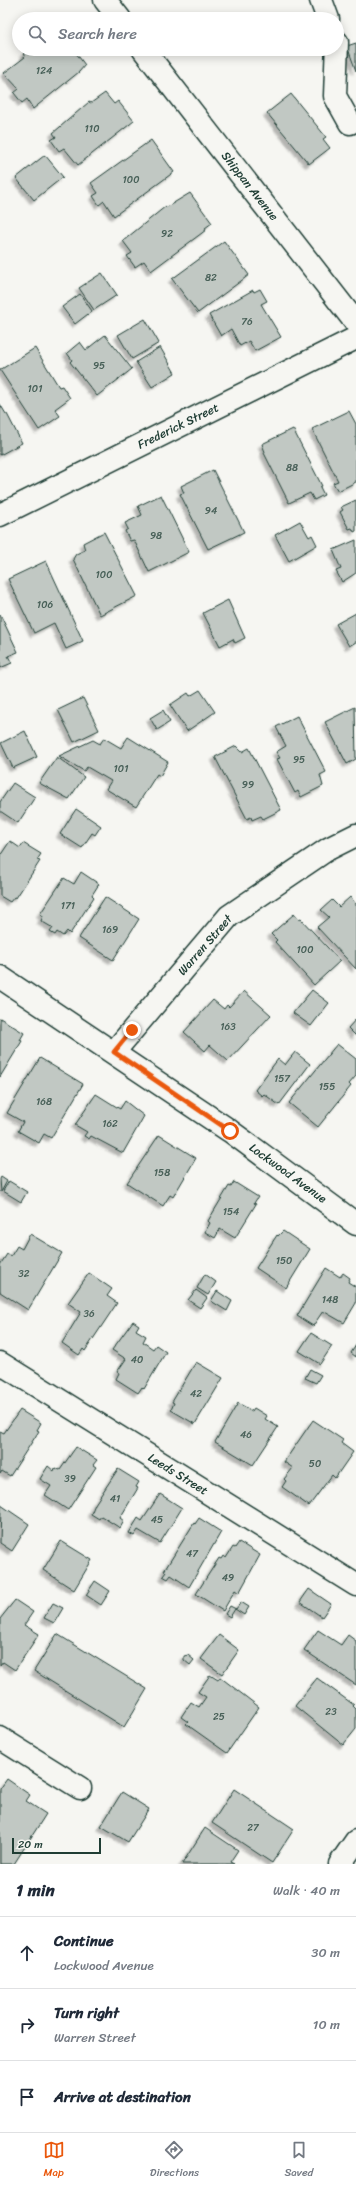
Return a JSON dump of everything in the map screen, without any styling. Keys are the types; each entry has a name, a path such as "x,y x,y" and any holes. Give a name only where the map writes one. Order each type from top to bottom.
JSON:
{"street":[{"path":"105,0 114,12"},
{"path":"321,0 325,12"},
{"name":"Shippan Avenue","path":"148,56 356,323"},
{"path":"336,56 335,96 354,126"},
{"name":"Frederick Street","path":"0,515 356,338"},
{"name":"Warren Street","path":"114,1052 229,916 328,849 356,835"},
{"name":"Lockwood Avenue","path":"0,977 230,1131 356,1224"},
{"name":"Leeds Street","path":"0,1363 356,1585"},
{"path":"0,1738 80,1788"},
{"path":"340,1864 356,1840"}],"building":[{"path":"356,43 356,71 347,46"},
{"path":"24,56 78,56 85,65 79,72 33,109 27,99 22,103 14,93 19,89 4,73"},
{"path":"105,93 114,104 118,101 134,121 78,165 64,148 59,151 51,140 56,137 53,133 89,102 91,103"},
{"path":"291,94 326,137 323,139 330,148 309,164 267,113"},
{"path":"151,140 174,172 114,216 104,201 99,205 93,196 98,193 91,183"},
{"path":"45,155 63,177 34,200 16,178"},
{"path":"190,193 212,223 205,228 206,230 151,271 144,261 135,267 127,256 132,253 123,241 166,206 167,207"},
{"path":"224,241 249,275 198,313 172,279"},
{"path":"102,273 117,295 94,310 79,288"},
{"path":"260,289 267,301 261,304 281,337 255,351 249,341 240,346 231,329 221,336 209,315 253,290 254,292"},
{"path":"80,294 92,311 75,324 62,307"},
{"path":"145,319 159,343 132,359 118,335"},
{"path":"105,335 132,369 97,396 70,362 72,360 67,353 80,342 86,350"},
{"path":"160,347 175,373 152,387 136,362"},
{"path":"35,348 59,387 62,386 70,398 55,409 60,416 39,430 0,370"},
{"path":"0,404 22,443 0,455"},
{"path":"349,411 356,424 356,482 338,491 333,483 338,481 312,429"},
{"path":"293,429 322,486 320,487 324,495 314,500 310,493 289,503 264,453 262,444"},
{"path":"213,470 244,532 208,549 180,494 184,493 181,486"},
{"path":"161,495 189,552 149,572 134,540 130,541 125,531 128,529 125,523 142,515 138,506"},
{"path":"356,500 356,531 354,532 352,528 349,529 340,512 343,510 341,507"},
{"path":"300,521 309,537 312,535 317,545 289,561 275,535"},
{"path":"104,532 137,596 100,615 73,559 76,554 85,550 83,543"},
{"path":"356,540 356,573 342,582 336,571 341,569 333,550"},
{"path":"46,561 83,641 66,649 54,623 34,633 8,579"},
{"path":"228,600 245,638 235,643 233,639 220,646 203,613"},
{"path":"356,613 356,642 349,646 336,624"},
{"path":"0,614 18,652 8,656 12,663 0,668"},
{"path":"200,690 215,712 187,731 170,705 188,693 190,696"},
{"path":"83,698 99,730 74,742 58,710"},
{"path":"355,707 356,759 347,764 325,722"},
{"path":"163,710 170,722 157,730 150,718"},
{"path":"297,716 326,772 320,775 323,786 301,797 298,791 295,793 277,759 280,758 276,752 286,746 276,727"},
{"path":"25,731 37,757 13,768 1,743"},
{"path":"128,737 168,762 160,776 157,774 136,807 106,789 111,781 87,767 84,771 59,756 93,740 100,744 104,738 121,748"},
{"path":"236,746 242,752 249,748 281,810 263,819 261,816 252,820 251,817 247,819 215,757"},
{"path":"57,757 84,777 69,799 39,783"},
{"path":"13,783 35,797 18,823 0,811 0,802"},
{"path":"76,809 101,826 95,835 92,833 82,848 60,834"},
{"path":"10,841 20,848 23,843 41,854 37,860 40,861 16,898 14,897 10,902 0,896 0,856"},
{"path":"81,872 99,884 92,895 94,897 70,934 67,931 63,936 57,932 55,935 50,932 53,928 41,921 43,916 40,914 64,878 74,884"},
{"path":"105,897 139,919 113,960 79,938"},
{"path":"350,897 356,904 356,969 317,927 329,917 321,910 332,900 339,907"},
{"path":"294,914 299,920 301,919 340,961 314,985 275,942 277,940 271,934"},
{"path":"312,990 329,1003 311,1026 293,1013"},
{"path":"244,991 271,1015 228,1061 210,1045 205,1051 184,1032 213,1000 224,1009 227,1005 229,1007"},
{"path":"0,1018 24,1033 20,1040 22,1041 0,1077"},
{"path":"356,1019 356,1036 348,1028"},
{"path":"337,1044 356,1059 356,1076 349,1084 351,1086 318,1127 289,1103"},
{"path":"295,1052 310,1064 279,1105 264,1094 262,1096 255,1090 278,1059 285,1065"},
{"path":"40,1058 83,1084 51,1138 44,1134 39,1143 18,1131 23,1122 7,1113"},
{"path":"96,1094 120,1109 125,1101 144,1116 123,1153 91,1136 89,1139 84,1136 87,1132 75,1125"},
{"path":"159,1135 196,1158 173,1197 170,1195 163,1206 127,1183"},
{"path":"1,1177 7,1181 1,1192 0,1179"},
{"path":"9,1181 27,1192 21,1202 3,1191"},
{"path":"234,1182 258,1197 254,1203 256,1204 235,1238 220,1229 215,1238 205,1232 210,1223 208,1221 229,1186 231,1187"},
{"path":"283,1231 310,1249 286,1288 256,1268 277,1235 278,1236"},
{"path":"30,1234 62,1253 28,1310 0,1292 0,1265 7,1254 11,1256 17,1246 22,1249"},
{"path":"326,1268 340,1277 343,1273 350,1278 348,1282 356,1287 356,1303 344,1323 323,1311 313,1326 297,1316"},
{"path":"89,1273 112,1289 107,1296 117,1303 85,1351 83,1349 79,1355 62,1343 81,1312 68,1303"},
{"path":"205,1274 216,1282 208,1295 197,1288"},
{"path":"196,1290 207,1298 200,1308 188,1300"},
{"path":"217,1291 232,1301 227,1311 211,1301"},
{"path":"133,1321 139,1325 136,1330 146,1336 143,1342 153,1349 156,1345 166,1352 144,1389 142,1387 138,1393 116,1379 119,1373 117,1372 126,1359 112,1350"},
{"path":"311,1333 332,1346 320,1364 299,1351"},
{"path":"356,1345 356,1357 351,1353"},
{"path":"196,1362 223,1378 195,1424 171,1410 174,1403 172,1402"},
{"path":"310,1369 321,1375 316,1383 305,1378"},
{"path":"238,1403 252,1411 254,1408 267,1416 265,1419 278,1427 253,1465 215,1442"},
{"path":"20,1410 41,1423 37,1430 39,1431 10,1476 2,1471 0,1474 0,1431 4,1433"},
{"path":"313,1420 343,1440 341,1443 353,1452 335,1478 332,1475 309,1506 282,1487 286,1481 284,1479 293,1468 284,1462"},
{"path":"76,1447 97,1460 93,1465 96,1467 68,1510 45,1495 51,1486 40,1479 48,1466 54,1471 55,1468 60,1470"},
{"path":"118,1469 139,1482 136,1487 138,1488 120,1518 124,1521 120,1528 101,1516 99,1519 91,1514 95,1504"},
{"path":"160,1494 182,1508 160,1543 138,1530 134,1536 129,1533 138,1518 142,1521"},
{"path":"1,1505 29,1524 12,1551 0,1543"},
{"path":"199,1518 221,1532 189,1587 171,1575 168,1579 163,1576 166,1572 164,1571 194,1523 195,1524"},
{"path":"61,1541 92,1560 74,1590 43,1570"},
{"path":"239,1542 260,1555 239,1593 235,1590 223,1611 196,1594 219,1558 221,1559 223,1556 226,1558 233,1547 235,1548"},
{"path":"95,1581 110,1591 101,1605 86,1595"},
{"path":"309,1589 331,1604 322,1617 300,1602"},
{"path":"15,1600 33,1612 24,1625 39,1634 15,1670 3,1662 0,1666 0,1619"},
{"path":"241,1602 249,1607 244,1615 235,1609 230,1617 225,1614 230,1606 236,1609"},
{"path":"53,1603 63,1608 54,1623 44,1618"},
{"path":"318,1630 341,1645 348,1635 356,1641 356,1685 304,1650"},
{"path":"57,1634 147,1689 124,1727 34,1671"},
{"path":"219,1635 239,1650 222,1674 201,1659"},
{"path":"188,1655 194,1660 190,1665 184,1660 184,1656"},
{"path":"210,1675 218,1680 220,1677 259,1707 227,1753 186,1724 188,1722 181,1717 191,1702 199,1707 206,1697 198,1692"},
{"path":"317,1678 354,1705 353,1706 356,1709 356,1729 343,1745 295,1706"},
{"path":"7,1779 30,1795 26,1801 46,1814 14,1864 0,1864 0,1789"},
{"path":"234,1789 294,1829 272,1863 212,1823"},
{"path":"122,1792 149,1809 128,1842 101,1826"},
{"path":"205,1828 238,1850 230,1862 234,1864 182,1864"}],"route":[{"path":"132,1030 114,1052 230,1131"}]}
